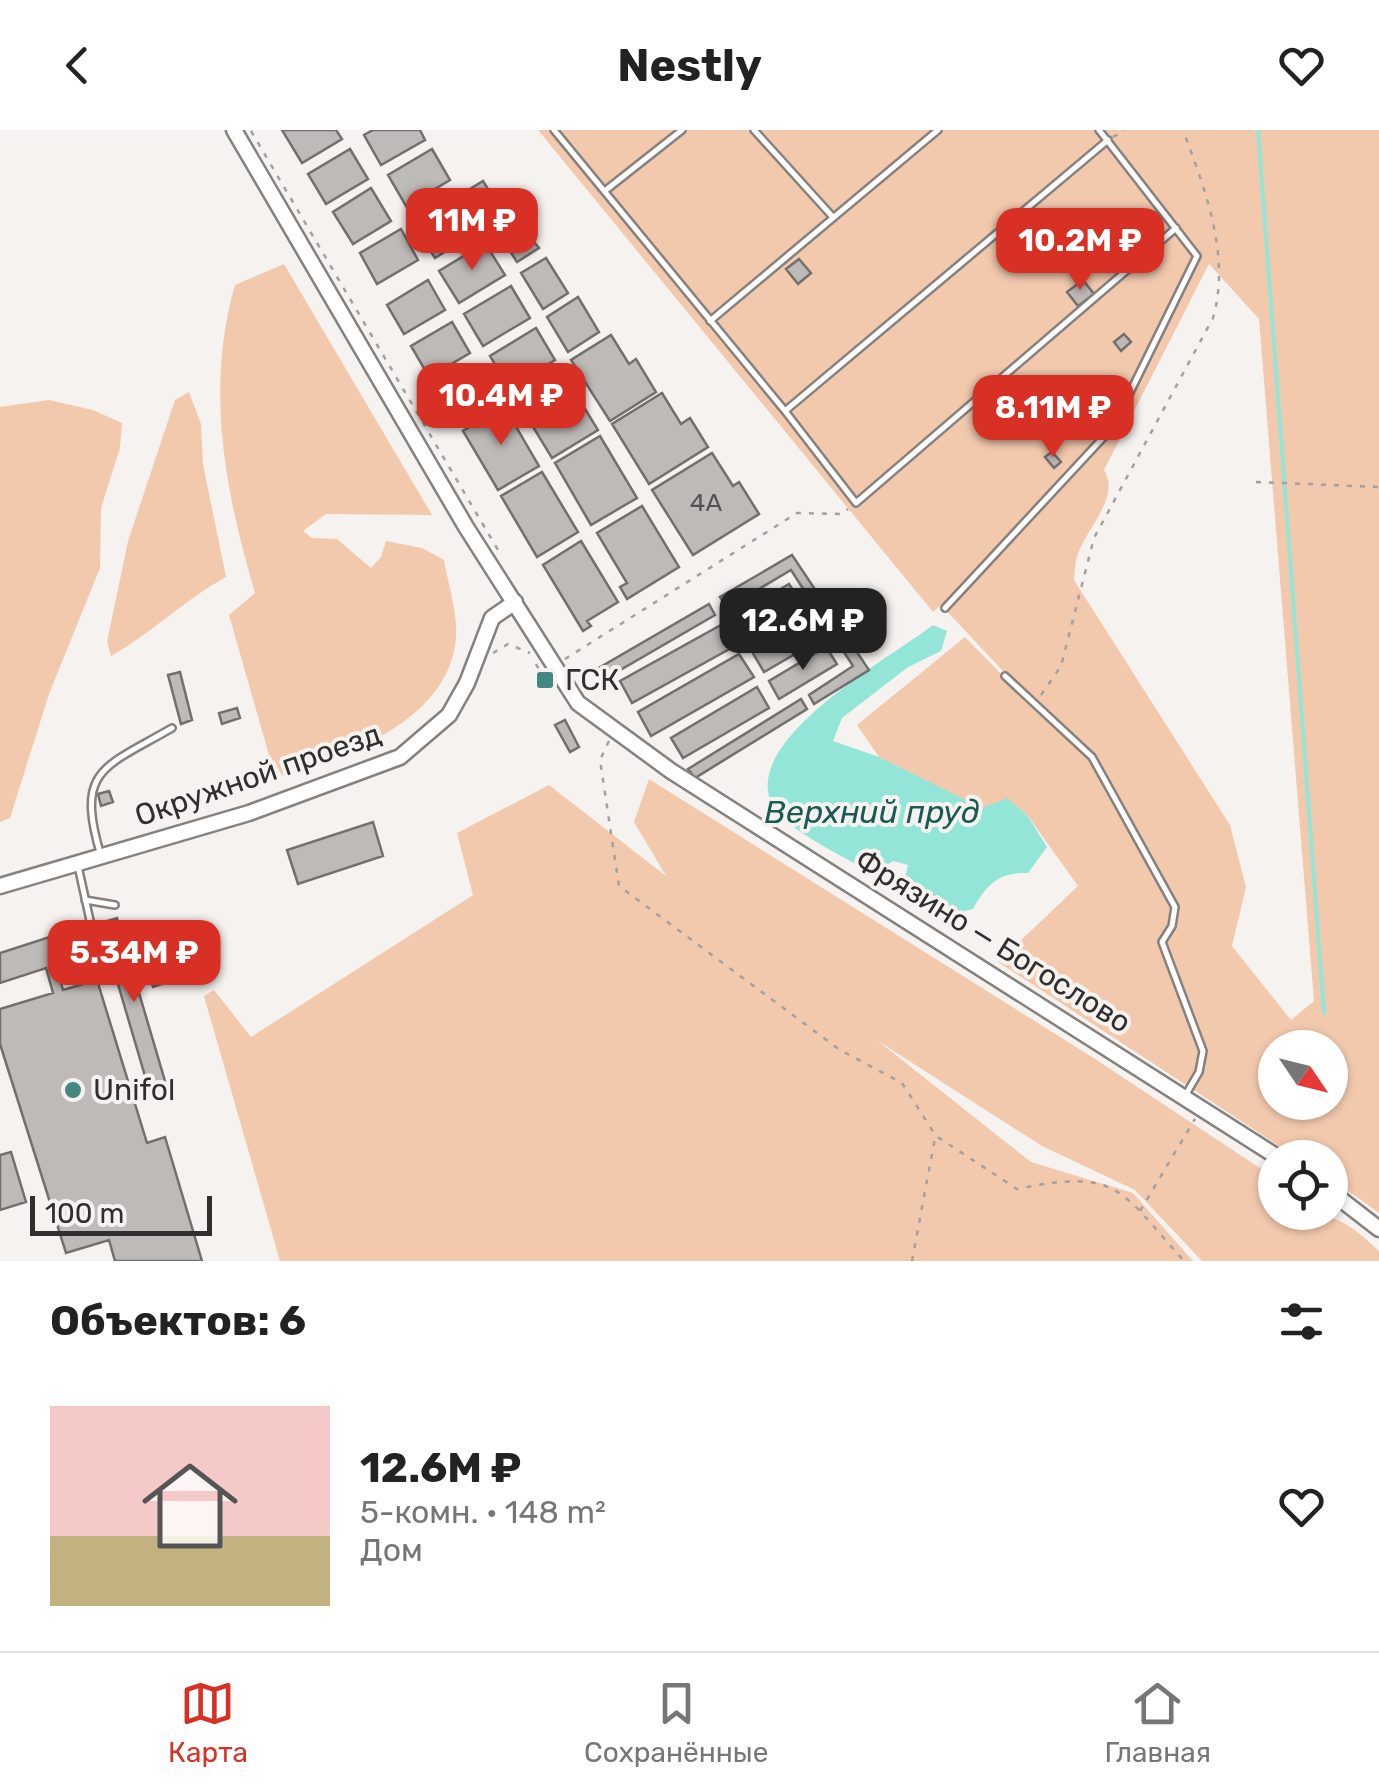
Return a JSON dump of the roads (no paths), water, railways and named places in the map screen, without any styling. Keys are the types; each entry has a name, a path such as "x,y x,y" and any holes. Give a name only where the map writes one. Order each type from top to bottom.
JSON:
{"street":[{"name":"Фрязино — Богослово","path":"234,130 466,527 578,703 613,731 1258,1144"},
{"name":"Окружной проезд","path":"0,886 249,814 400,757 449,715 467,683 492,618 516,602"},
{"path":"1348,1205 1379,1230"}],"lane":[{"path":"554,130 785,411 856,504 1176,228"},
{"path":"605,192 682,130"},
{"path":"754,130 831,215"},
{"path":"710,321 831,215 938,130"},
{"path":"945,608 1114,428 1197,256 1099,130"},
{"path":"785,411 1108,140"},
{"path":"1005,676 1092,757 1175,907 1172,926 1162,942 1203,1051 1199,1072 1185,1096"},
{"path":"101,857 91,822 90,791 96,777 105,766 172,728"},
{"path":"77,864 91,925"},
{"path":"86,900 116,905"}],"water":[{"name":"Верхний пруд","path":"933,625 947,631 941,651 908,667 842,718 833,741 879,757 982,808 1007,798 1027,815 1047,847 1028,873 1002,877 989,886 973,909 953,912 926,907 902,890 908,865 893,861 873,874 796,829 769,795 771,768 788,739 815,711"}],"waterway":[{"path":"1258,130 1324,1013"}],"place":[{"name":"ГСК","path":"545,680"},
{"name":"Unifol","path":"73,1090"}]}
